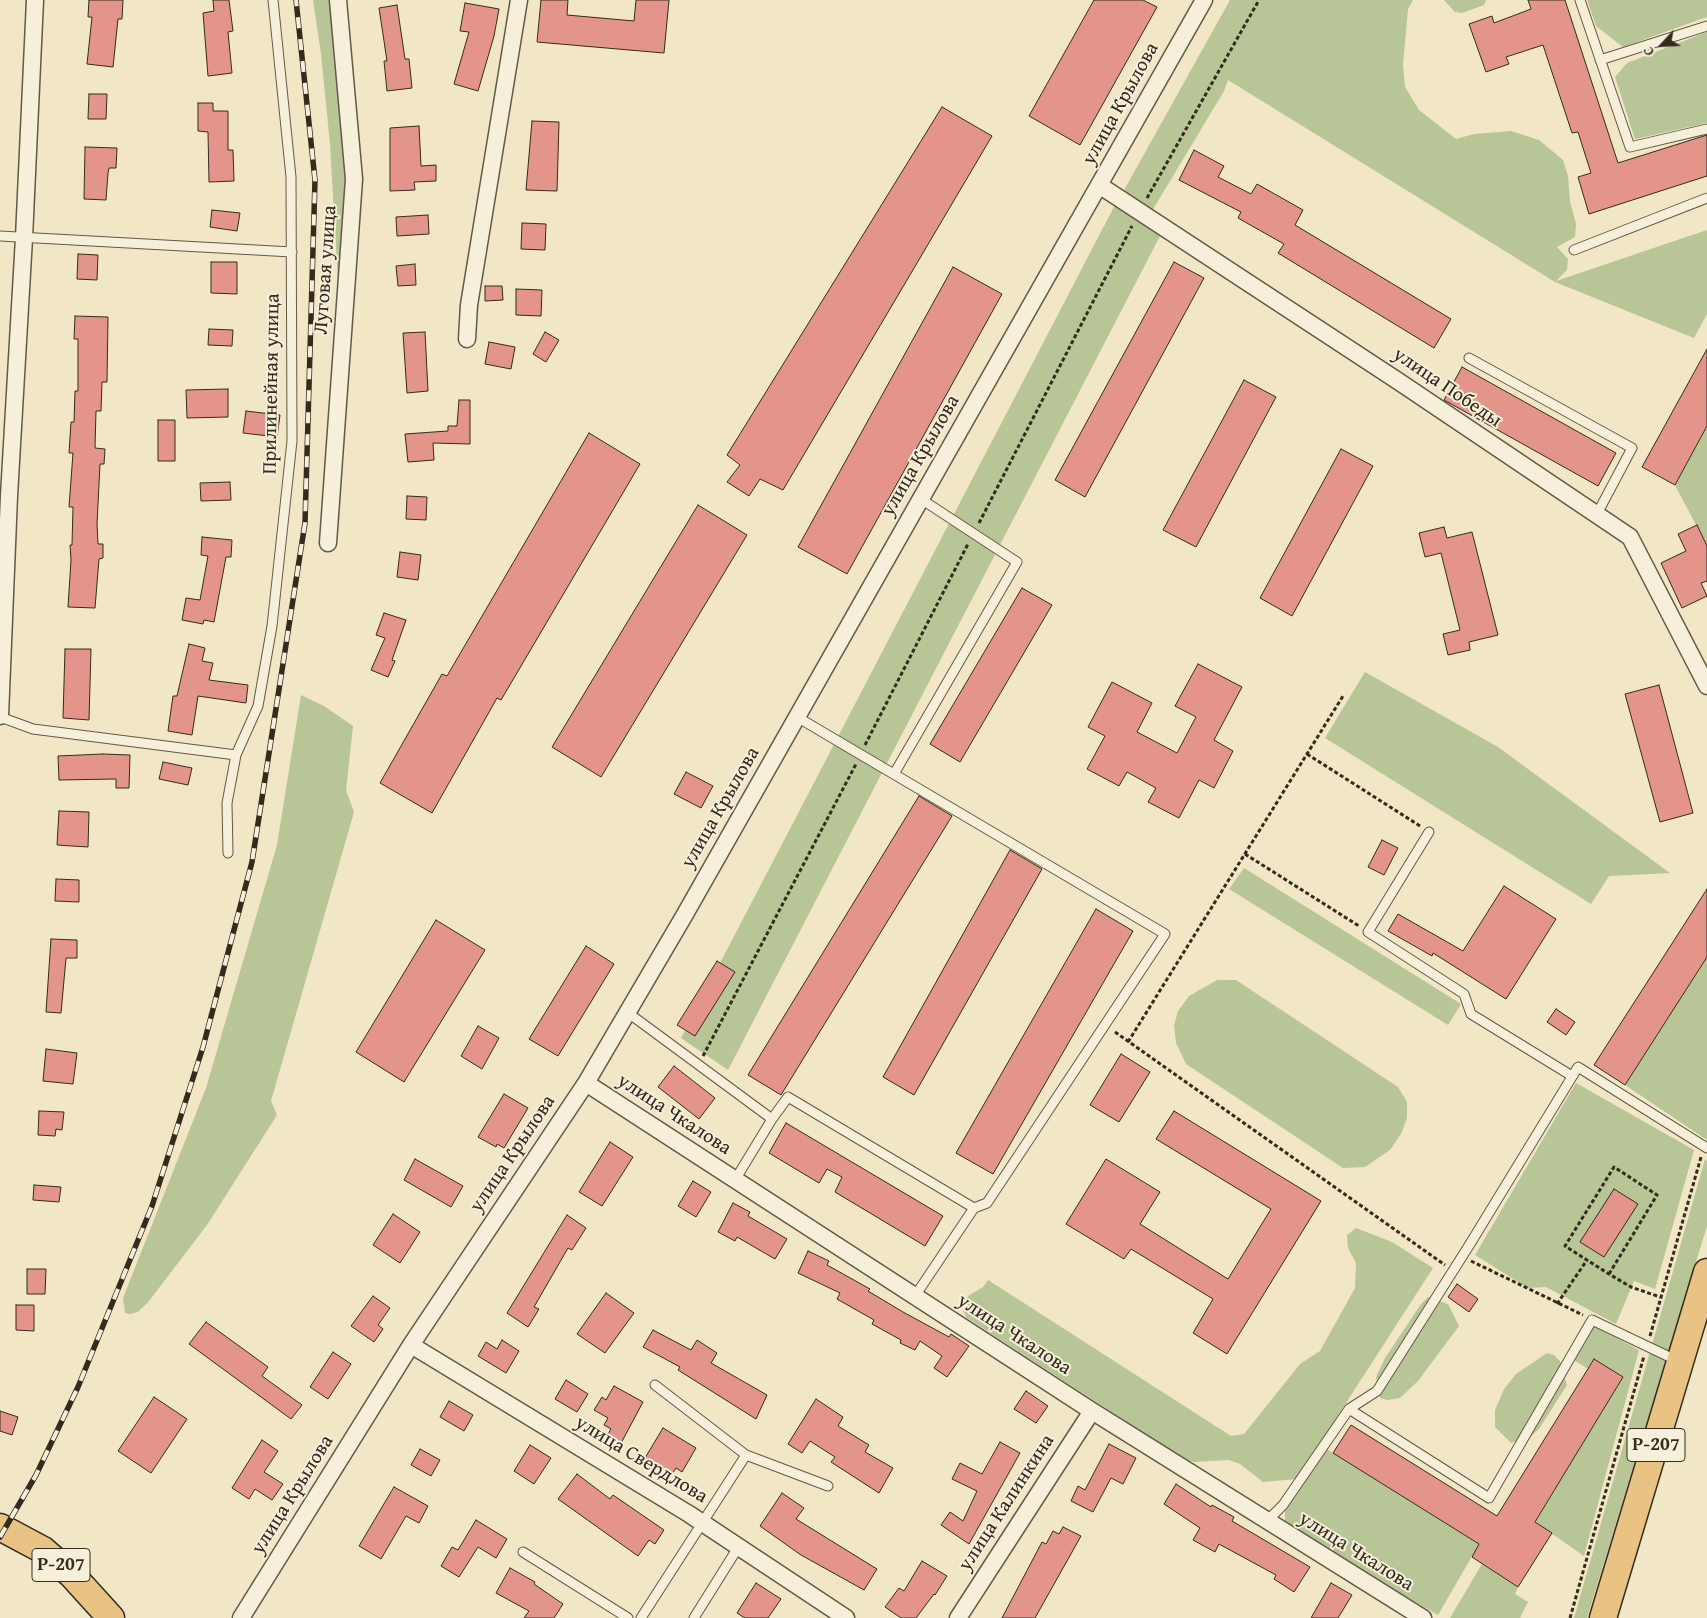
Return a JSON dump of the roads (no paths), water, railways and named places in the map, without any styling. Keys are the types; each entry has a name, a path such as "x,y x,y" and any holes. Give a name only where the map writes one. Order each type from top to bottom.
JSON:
{"main road":[{"name":"Р-207","path":"1603,1618 1707,1272"},
{"name":"Р-207","path":"0,1527 43,1550 72,1575 111,1618"}],"street":[{"path":"0,716 4,496 24,238 34,0"},
{"name":"Луговая улица","path":"328,543 354,179 338,0"},
{"path":"467,339 469,306 519,0"},
{"name":"улица Крылова","path":"241,1618 411,1345 586,1083 797,717 1204,0"},
{"name":"улица Победы","path":"1099,185 1630,537 1707,686"},
{"name":"улица Чкалова","path":"586,1083 1092,1411 1266,1522 1423,1618"},
{"name":"улица Свердлова","path":"411,1345 703,1523 846,1618"},
{"name":"улица Калинкина","path":"958,1618 1092,1411"}],"lane":[{"name":"Прилинейная улица","path":"228,853 227,803 236,756 258,706 272,626 292,441 291,177 273,0"},
{"path":"1580,0 1630,147 1707,129"},
{"path":"1600,60 1707,26"},
{"path":"1574,250 1707,198"},
{"path":"0,236 292,252"},
{"path":"1468,358 1632,448 1597,514"},
{"path":"894,774 1017,562 921,499"},
{"path":"0,716 33,729 236,756"},
{"path":"797,717 1165,934 988,1203 974,1208 915,1296"},
{"path":"1429,832 1368,932 1464,994 1470,1014 1572,1076"},
{"path":"627,1012 772,1119"},
{"path":"1266,1522 1283,1505 1349,1409 1377,1390 1454,1271 1578,1067 1706,1147"},
{"path":"735,1180 772,1119 788,1097 974,1208"},
{"path":"1349,1409 1489,1498 1592,1320 1681,1363"},
{"path":"655,1385 746,1454 828,1486"},
{"path":"641,1618 746,1454"},
{"path":"694,1618 739,1546"},
{"path":"523,1552 628,1618"}],"railway":[{"path":"0,1537 36,1475 78,1387 152,1206 203,1047 252,862 305,523 315,180 296,0"}]}
